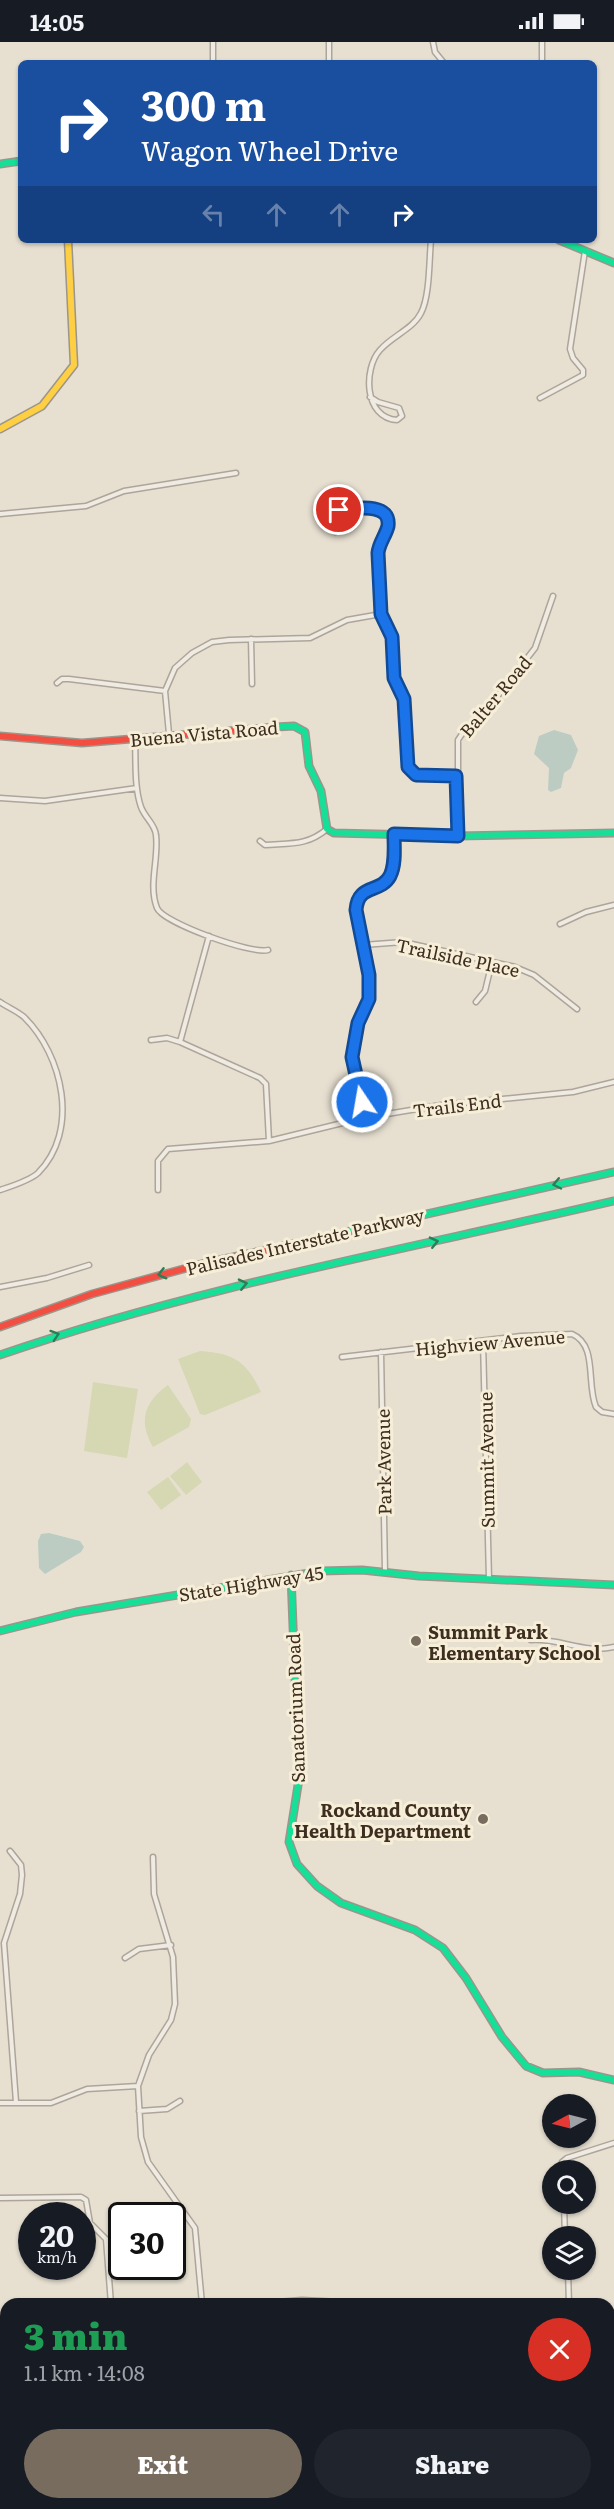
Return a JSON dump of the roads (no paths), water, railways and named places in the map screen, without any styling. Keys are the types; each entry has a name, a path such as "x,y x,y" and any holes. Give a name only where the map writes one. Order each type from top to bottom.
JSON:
{"main road":[{"path":"0,164 18,161"},
{"path":"0,429 12,419 40,408 70,374 74,365 68,243"},
{"path":"566,243 614,263"},
{"name":"Buena Vista Road","path":"0,736 82,743 281,725 294,726 305,732 309,766 321,791 327,829"},
{"path":"327,829 334,833 458,836 614,832"},
{"name":"Palisades Interstate Parkway","path":"0,1327 84,1297 205,1263 614,1172"},
{"name":"Palisades Interstate Parkway","path":"0,1355 94,1323 182,1298 614,1201"},
{"name":"State Highway 45","path":"0,1631 76,1612 332,1570 614,1585"},
{"name":"Sanatorium Road","path":"291,1575 299,1774 289,1836 291,1850 297,1864 316,1884 339,1902 415,1929 442,1947 473,1985 512,2053 526,2067 538,2072 577,2072 614,2080"}],"street":[{"path":"213,42 213,60"},
{"path":"329,42 329,60"},
{"path":"433,42 435,52 442,60"},
{"path":"542,42 543,60"},
{"path":"370,397 378,402 399,408 402,416 397,420 390,420 377,408 370,397 369,378 379,350 420,316 425,304 431,243"},
{"path":"540,398 583,375 583,370 573,358 570,349 586,251"},
{"path":"0,514 86,506 124,491 236,473"},
{"path":"334,514 344,515 348,520 347,528 341,532 335,532 332,527 334,514 339,510 374,508 383,512 388,519 388,528 379,545 378,553 381,614 392,637 394,678 404,699 408,767 416,775 456,776"},
{"name":"Balter Road","path":"458,836 456,776 458,740 475,725 535,648 553,596"},
{"path":"169,734 165,691 175,668 192,653 212,642 251,639 310,639 347,620 381,614"},
{"path":"251,639 252,684"},
{"path":"57,683 62,679 69,679 165,691"},
{"path":"135,740 137,788 144,814 156,831 154,896 157,909 164,918 209,936 256,952 268,950"},
{"path":"0,798 45,801 137,788"},
{"path":"260,841 265,845 304,842 315,839 327,829"},
{"path":"363,1118 352,1057 358,1023 369,999 369,975 356,902 361,894 382,885 389,879 394,858 394,834"},
{"path":"560,924 586,912 614,905"},
{"path":"180,1042 209,936"},
{"name":"Trailside Place","path":"363,945 403,942 515,967 534,975 577,1009"},
{"path":"476,1002 485,991 492,962"},
{"path":"0,1002 23,1017 46,1048 62,1087 62,1125 54,1149 37,1173 0,1190"},
{"path":"151,1040 167,1038 180,1042 260,1078 266,1084 269,1141"},
{"name":"Trails End","path":"158,1190 158,1161 168,1149 269,1141 363,1118 441,1105 573,1092 614,1082"},
{"path":"0,1287 47,1278 89,1265"},
{"name":"Highview Avenue","path":"342,1357 564,1333 579,1337 587,1348 596,1407 602,1412 614,1414"},
{"name":"Summit Avenue","path":"483,1341 489,1580"},
{"name":"Park Avenue","path":"381,1352 385,1572"},
{"path":"531,1640 554,1641 592,1650 614,1647"},
{"path":"10,1851 21,1865 22,1875 20,1894 4,1943 8,2002 14,2042 16,2102"},
{"path":"153,1857 154,1894 158,1914 171,1945 175,2004 171,2020 149,2055 138,2086 141,2138 148,2162 195,2228 201,2298"},
{"path":"125,1958 139,1949 171,1945"},
{"path":"0,2103 51,2103 87,2089 138,2086"},
{"path":"139,2111 166,2109 180,2101"},
{"path":"564,2160 614,2143"},
{"path":"0,2198 81,2197 86,2200 90,2223 106,2239 111,2298"},
{"path":"568,2280 568,2298"}],"place":[{"name":"Summit Park Elementary School","path":"416,1641"},
{"name":"Rockand County Health Department","path":"483,1819"}]}
